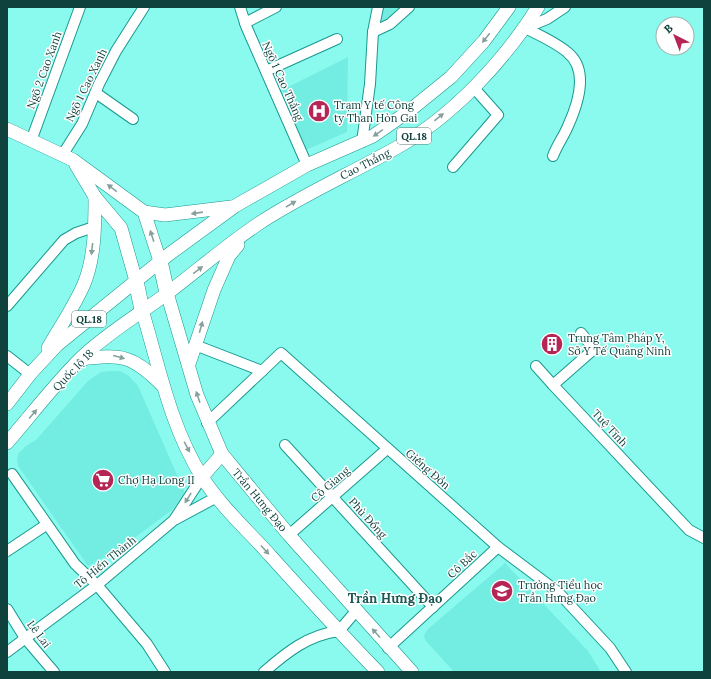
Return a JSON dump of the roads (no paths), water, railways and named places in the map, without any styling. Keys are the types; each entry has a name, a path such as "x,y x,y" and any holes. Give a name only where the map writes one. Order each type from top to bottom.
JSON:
{"highway":[{"path":"160,261 167,293"},
{"path":"136,281 142,310"}],"main road":[{"name":"Cao Thắng","path":"160,261 235,206 307,165 374,136 409,111 451,77 484,41 509,7"},
{"name":"Cao Thắng","path":"167,293 258,224 318,188 397,148 436,120 474,88 508,50 525,28 538,7"},
{"path":"7,128 68,157 144,212 171,215 235,206"},
{"path":"68,157 95,196 121,228 136,281"},
{"path":"42,361 84,283 89,268 94,228 95,196"},
{"path":"144,212 160,261"},
{"path":"189,364 203,320 229,256 258,224"},
{"name":"QL.18","path":"7,404 30,374 57,345 160,261"},
{"name":"Quốc lộ 18","path":"7,443 81,359 142,310 167,293"},
{"name":"Trần Hưng Đạo","path":"167,293 207,423 222,454 289,535 388,648 412,672"},
{"path":"142,310 162,385 181,436 202,477 217,497 375,671"},
{"path":"81,359 111,355 129,360 144,368 162,385"},
{"path":"202,477 222,454"}],"street":[{"name":"Ngõ 2 Cao Xanh","path":"32,141 80,7"},
{"name":"Ngõ 1 Cao Xanh","path":"68,157 116,50 144,7"},
{"name":"Ngõ 1 Cao Thắng","path":"240,7 245,23 307,165"},
{"path":"245,23 276,7"},
{"path":"362,142 370,84 373,32 378,7"},
{"path":"373,32 390,24 409,7"},
{"path":"525,28 547,19 565,7"},
{"path":"525,28 568,52 576,61 579,72 579,96 569,125 553,156"},
{"path":"266,70 337,39"},
{"path":"454,166 498,115 474,88"},
{"path":"96,93 134,119"},
{"path":"7,306 64,240 76,233 94,228"},
{"path":"553,385 594,349 581,333"},
{"path":"196,345 262,371 207,423"},
{"name":"Giếng Đồn","path":"262,371 280,353 498,547 558,592 610,648 626,672"},
{"path":"7,356 30,374"},
{"name":"Tuệ Tĩnh","path":"536,366 688,530 704,538"},
{"name":"Phù Đổng","path":"285,445 433,607"},
{"name":"Cô Giang","path":"289,535 387,449"},
{"path":"12,474 46,525 75,564 97,585 148,644 165,672"},
{"name":"Tô Hiến Thành","path":"7,652 97,585 174,520 202,477"},
{"path":"174,520 217,497"},
{"path":"7,551 46,525"},
{"name":"Cô Bắc","path":"388,648 498,547"},
{"name":"Lê Lai","path":"7,608 25,638 54,672"},
{"path":"264,672 290,650 322,633 339,631 356,611"}],"place":[{"name":"Trạm Y tế Công ty Than Hòn Gai","path":"319,111"},
{"name":"Trung Tâm Pháp Y, Sở Y Tế Quảng Ninh","path":"552,344"},
{"name":"Chợ Hạ Long II","path":"103,480"},
{"name":"Trường Tiểu học Trần Hưng Đạo","path":"502,591"}],"district":[{"name":"Trần Hưng Đạo","path":"395,598"}]}
